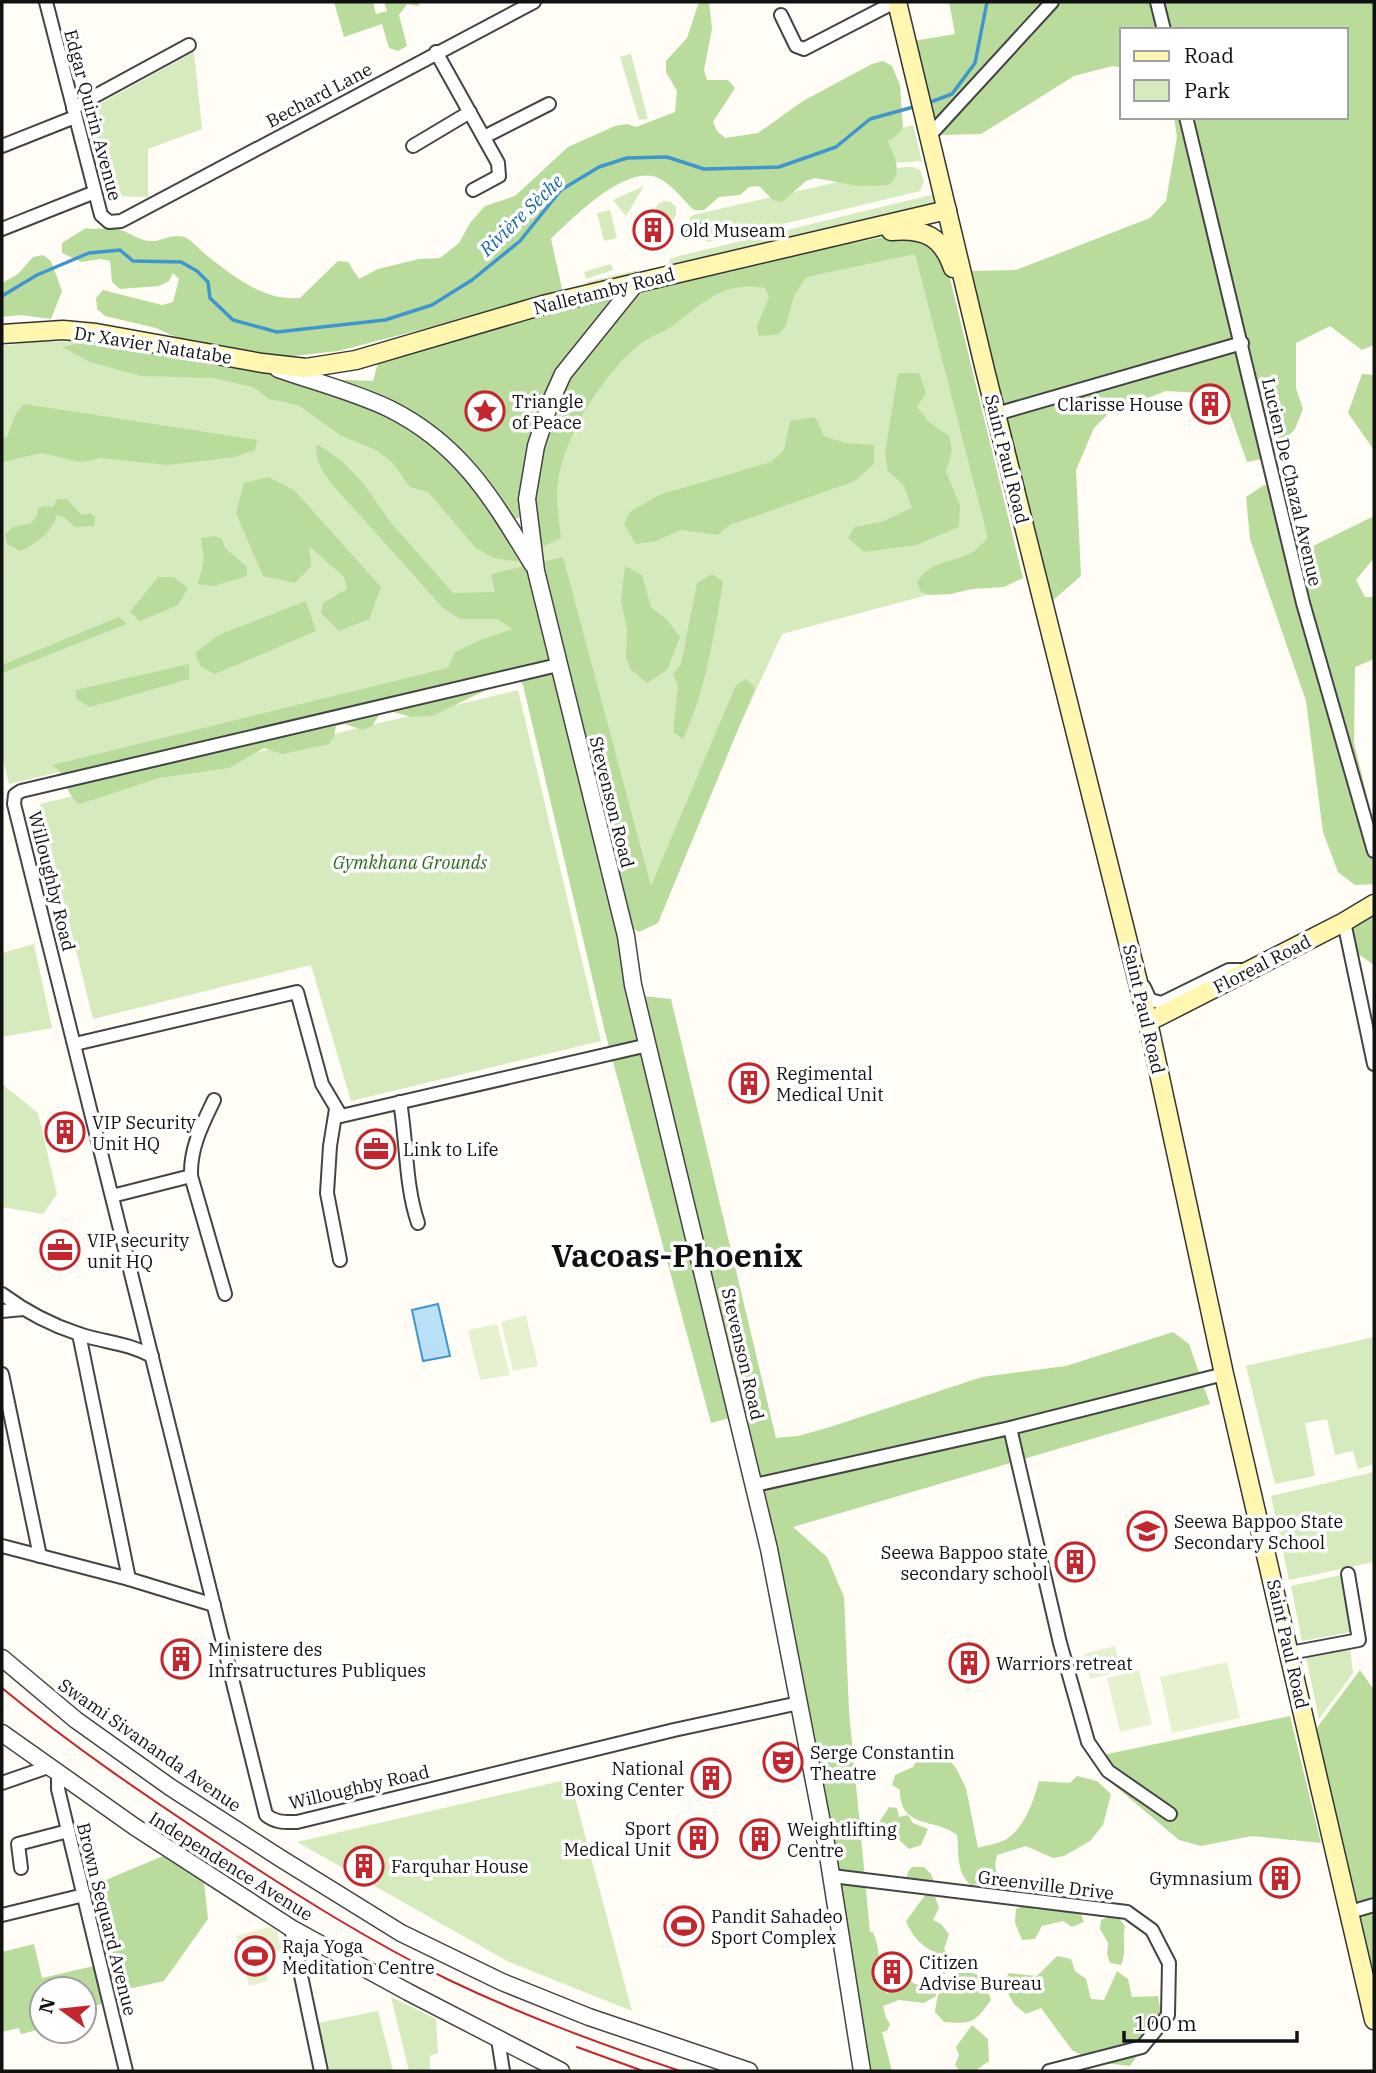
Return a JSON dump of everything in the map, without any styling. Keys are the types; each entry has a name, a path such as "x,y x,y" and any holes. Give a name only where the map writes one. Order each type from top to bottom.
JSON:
{"main road":[{"name":"Saint Paul Road","path":"896,2 1148,1022 1224,1374 1374,2020"},
{"name":"Nalletamby Road","path":"262,363 306,368 356,360 543,305 947,210"},
{"path":"798,245 891,231 918,231 939,241 947,253 972,313"},
{"name":"Dr Xavier Natatabe","path":"2,334 63,330 96,333 262,363"},
{"name":"Floreal Road","path":"1148,1022 1374,904"}],"street":[{"name":"Edgar Quirin Avenue","path":"46,2 101,215 109,222 121,221"},
{"name":"Bechard Lane","path":"121,221 534,2"},
{"path":"781,15 796,46 804,48 896,2"},
{"path":"930,135 1052,2"},
{"path":"1157,2 1164,28"},
{"path":"2,146 74,112 189,45"},
{"path":"436,52 498,163 500,172 496,179 473,190"},
{"path":"484,137 549,104"},
{"path":"413,146 470,112"},
{"name":"Lucien De Chazal Avenue","path":"1186,119 1303,603 1374,852"},
{"path":"2,229 95,192"},
{"name":"Stevenson Road","path":"637,282 564,374 550,402 536,446 527,499 536,570 626,936 633,985 755,1485 832,1876 862,2071"},
{"path":"996,414 1242,343"},
{"name":"Stevenson Road","path":"262,363 388,409 429,432 461,461 493,498 536,570"},
{"name":"Willoughby Road","path":"558,664 21,790 15,795 14,804 142,1325 267,1815 272,1820 297,1822 674,1730 799,1703"},
{"path":"1344,922 1374,1065"},
{"path":"1126,935 1135,947 1145,993 1155,1003 1168,1002 1229,970 1251,970"},
{"path":"75,1045 297,992 322,1084 341,1116 648,1045"},
{"path":"214,1100 190,1158 191,1176 225,1294"},
{"path":"400,1102 406,1136 411,1202 418,1223"},
{"path":"336,1109 327,1193 340,1260"},
{"path":"112,1195 191,1176"},
{"path":"2,1294 23,1309 79,1334 129,1344 152,1356"},
{"path":"2,1311 23,1309"},
{"path":"104,1340 126,1339 137,1333 142,1325"},
{"path":"79,1334 129,1579"},
{"path":"2,1374 40,1556"},
{"path":"755,1485 1010,1427 1224,1374"},
{"path":"1010,1427 1060,1643 1088,1742 1108,1771 1170,1814"},
{"path":"2,1546 129,1579 214,1605"},
{"path":"1290,1653 1359,1640 1348,1574"},
{"name":"Swami Sivananda Avenue","path":"2,1658 76,1720 170,1787 401,1933 502,1982 589,2017 749,2071"},
{"name":"Independence Avenue","path":"2,1734 135,1827 291,1928 561,2071"},
{"path":"2,1783 53,1771"},
{"name":"Brown Sequard Avenue","path":"53,1771 126,2071"},
{"path":"21,1868 18,1844 68,1831"},
{"name":"Greenville Drive","path":"832,1876 1127,1912 1152,1930 1168,1963 1168,2015 1142,2047 1049,2071"},
{"path":"2,1915 84,1895"},
{"path":"1350,1912 1374,1905"},
{"path":"291,1928 321,2071"},
{"path":"498,2039 503,2071"}],"green space":[{"path":"334,2 373,2 376,14 387,11 384,2 419,2 419,6 407,4 399,15 407,46 398,51 389,48 382,24 344,37"},
{"path":"699,2 709,2 712,29 704,70 707,80 728,80 735,88 713,122 717,131 725,138 758,133 803,101 872,64 883,61 892,66 900,85 903,128 888,141 897,169 894,180 889,185 858,186 815,178 806,181 782,202 773,200 759,186 749,187 740,195 719,197 704,210 694,210 662,180 649,176 634,178 602,194 551,239 563,293 338,351 275,358 184,341 156,328 105,316 97,309 96,298 103,290 162,305 173,302 179,279 173,273 169,281 159,286 120,289 112,282 110,261 101,259 81,262 62,253 62,243 86,228 118,229 148,241 180,236 249,285 286,298 300,298 338,261 348,262 359,279 378,269 419,259 440,258 459,243 470,223 485,206 515,196 568,147 615,126 627,124 636,127 675,112 677,91 666,72 666,61 687,38"},
{"path":"949,2 1374,2 1374,345 1362,350 1330,326 1296,343 1296,388 1303,409 1295,429 1268,458 1247,462 1221,389 1201,393 1166,391 1109,413 1094,428 1076,470 1081,576 1051,602 972,271 1016,270 1150,218 1166,201 1177,137 1174,119 1348,119 1348,28 1120,28 1120,68 1113,66 1074,76 981,134 938,135 914,41 955,34"},
{"path":"194,52 202,129 148,149 148,197 106,196 85,112"},
{"path":"631,54 648,119 639,120 620,57"},
{"path":"913,125 922,161 875,164 873,137"},
{"path":"904,167 920,170 924,181 920,191 708,242 698,239 704,232 701,222 690,221 693,215"},
{"path":"644,186 626,216 613,200"},
{"path":"939,193 942,207 667,269 670,259 675,257"},
{"path":"671,202 676,207 676,215 672,221 655,210 658,204"},
{"path":"610,210 617,238 604,241 597,213"},
{"path":"906,233 932,244 945,258 1023,578 1004,587 931,595 921,592 917,582 928,570 971,553 988,538 915,254 806,277 794,296 786,326 779,334 759,336 757,326 769,297 765,288 738,287 716,295 671,327 643,342 610,374 596,393 564,455 557,501 561,538 544,546 536,539 526,515 509,521 518,562 494,558 476,548 428,492 410,487 392,462 376,450 340,435 298,405 269,399 253,387 213,378 141,376 90,362 62,347 96,339 297,378 373,381 379,359 596,296 618,304 640,282"},
{"path":"908,238 934,260 1013,572 782,634 653,914 548,656 9,784 2,756 2,346 30,342 85,341 310,392 508,549 540,542 543,471 654,288"},
{"path":"43,255 51,261 62,291 51,319 21,315 2,317 2,283 18,274 33,257"},
{"path":"611,264 613,270 586,279 584,272"},
{"path":"638,270 638,275 590,287 586,282"},
{"path":"898,373 919,373 926,393 917,407 929,422 949,436 952,451 946,472 960,505 959,527 916,545 864,552 848,538 854,527 881,522 912,508 904,486 888,471 885,453"},
{"path":"1362,374 1374,375 1374,450 1348,413"},
{"path":"24,404 257,440 255,450 235,457 168,465 101,458 81,462 41,453 4,462 2,438 7,437 16,413"},
{"path":"815,417 824,436 845,443 874,445 874,464 855,481 730,525 718,535 681,530 656,541 636,544 624,524 630,512 659,495 771,462 784,450 790,421"},
{"path":"317,444 342,461 363,483 392,524 453,593 495,592 491,574 563,557 651,886 736,685 746,679 754,686 658,923 639,932 631,927 600,861 632,995 671,999 776,1438 798,1436 830,1427 982,1377 1066,1366 1173,1332 1189,1344 1210,1404 793,1527 827,1557 844,1597 849,1711 870,1932 873,1932 878,1953 875,1974 881,1988 888,1994 898,1973 915,1984 935,1987 936,1996 924,2003 899,2000 883,2006 890,2024 887,2031 882,2032 892,2071 871,2071 832,1876 807,1703 772,1530 740,1415 711,1423 605,1032 523,685 516,676 432,716 411,717 383,709 372,726 363,730 345,724 336,726 329,744 282,754 264,748 229,768 159,778 80,804 52,765 448,668 455,652 513,629 497,619 460,619 443,608 331,483 318,460"},
{"path":"269,477 295,491 381,587 369,619 339,631 321,613 323,603 347,589 344,577 309,546 311,567 295,583 263,576 236,513 244,483"},
{"path":"1264,485 1282,490 1293,527 1311,547 1374,516 1374,558 1356,580 1365,597 1374,597 1374,659 1355,667 1354,743 1374,824 1374,884 1355,885 1338,872 1323,832 1306,701 1250,539 1246,497"},
{"path":"57,499 67,499 81,515 90,513 95,517 94,526 75,527 57,515 43,537 32,545 20,551 7,544 5,534 13,527 31,523 37,516 37,510 43,506 53,507"},
{"path":"215,536 222,539 225,548 247,567 247,576 214,586 198,584 204,560 201,538"},
{"path":"625,566 642,575 651,607 667,620 680,637 667,670 647,683 631,670 626,658 627,629 621,601"},
{"path":"712,574 723,582 716,622 698,701 683,739 673,732 678,685 673,674 681,664 697,583"},
{"path":"158,577 174,577 188,588 178,605 140,621 130,612"},
{"path":"306,601 316,631 215,674 201,667 195,653 219,635"},
{"path":"119,617 127,624 2,673 2,665"},
{"path":"189,664 189,679 90,707 76,699 76,690"},
{"name":"Gymkhana Grounds","path":"518,690 601,1041 351,1101 311,965 93,1019 40,804"},
{"path":"1374,906 1374,965 1350,948 1348,927"},
{"path":"34,944 52,1028 2,1037 2,953"},
{"path":"2,1084 38,1113 57,1194 43,1214 2,1207"},
{"path":"526,1315 538,1366 513,1371 501,1322"},
{"path":"497,1324 510,1375 480,1380 468,1330"},
{"path":"1374,1337 1374,1464 1358,1469 1353,1451 1335,1455 1327,1419 1305,1423 1315,1476 1275,1484 1246,1366"},
{"path":"1374,1472 1374,1562 1289,1580 1271,1496"},
{"path":"1341,1575 1351,1632 1302,1641 1291,1586"},
{"path":"1115,1646 1121,1671 1090,1679 1084,1654"},
{"path":"1350,1648 1353,1673 1319,1719 1306,1657"},
{"path":"1227,1662 1240,1718 1172,1733 1160,1677"},
{"path":"1139,1670 1152,1724 1120,1732 1107,1678"},
{"path":"1360,1670 1374,1690 1374,1974 1313,1733"},
{"path":"1290,1716 1321,1843 1252,1836 1201,1846 1179,1840 1101,1774 1093,1757"},
{"path":"935,1744 956,1768 966,1788 978,1848 999,1843 1018,1829 1031,1806 1039,1781 1070,1783 1077,1776 1097,1781 1111,1794 1103,1825 1090,1841 1064,1856 1053,1858 1026,1846 997,1855 997,1875 991,1883 971,1885 961,1869 957,1835 912,1817 901,1802 900,1790 892,1785 895,1775 913,1767 924,1748"},
{"path":"570,1779 632,2011 509,1962 297,1842"},
{"path":"889,1807 897,1808 899,1817 908,1815 913,1823 928,1829 921,1845 909,1849 899,1840 887,1839 879,1833 880,1821"},
{"path":"163,1856 204,1883 208,1919 164,1981 115,1992 89,1887"},
{"path":"912,1867 924,1867 935,1884 906,1881"},
{"path":"926,1894 935,1897 939,1908 933,1920 941,1924 949,1934 944,1949 953,1960 953,1969 940,1976 932,1962 936,1953 918,1940 906,1921"},
{"path":"1029,1903 1036,1910 1049,1906 1079,1908 1084,1922 1072,1927 1063,1921 1042,1926 1035,1939 1022,1940 1015,1923 1016,1909"},
{"path":"1116,1914 1125,1926 1121,1965 1110,1963 1108,1943 1100,1929 1101,1920"},
{"name":"Raja Yoga Meditation Centre","path":"270,1927 277,1931 282,1950 269,1953 270,1958 263,1960 268,1981 249,1986 236,1936"},
{"path":"34,1944 41,1975 28,1975 28,2032 21,2034 19,2028 2,2032 2,1952"},
{"path":"1057,1956 1071,1959 1075,1971 1086,1979 1091,1999 1104,2000 1117,1971 1128,1979 1132,1997 1158,1996 1162,2019 1130,2066 1095,2062 1072,2050 1041,2008 1026,2014 1014,2004 1002,1983 1009,1973 1037,1976"},
{"path":"98,1965 107,2003 98,2005 98,1975 55,1975"},
{"path":"959,1973 973,1973 983,1977 991,2000 972,2020 961,2023 944,2022 935,2012 937,1999 944,1985"},
{"path":"391,1997 436,2019 438,2053 430,2056 430,2071 409,2071"},
{"path":"378,2011 393,2070 330,2071 318,2023"},
{"path":"972,2025 988,2039 989,2061 975,2071 960,2071 955,2065 959,2055 956,2047"}],"water":[{"path":"695,221 701,224 704,230 701,236 695,239 689,236 686,230 689,224"},
{"path":"438,1304 450,1356 423,1361 412,1310"}],"waterway":[{"name":"Rivière Sèche","path":"928,103 952,94 975,63 987,2"},
{"name":"Rivière Sèche","path":"2,296 37,275 89,253 120,250 133,261 181,262 197,271 208,282 210,298 233,320 277,332 385,320 432,305 472,280 520,241 561,190 599,167 627,158 667,157 704,169 779,167 836,147 870,119 917,106"}],"tram line":[{"path":"2,1688 56,1731 140,1791 280,1884 363,1934 449,1980 506,2006 680,2071"},
{"path":"577,2047 643,2071"}],"place":[{"name":"Old Museam","path":"653,230"},
{"name":"Clarisse House","path":"1210,404"},
{"name":"Triangle of Peace","path":"485,411"},
{"name":"Regimental Medical Unit","path":"749,1083"},
{"name":"VIP Security Unit HQ","path":"65,1132"},
{"name":"Link to Life","path":"376,1149"},
{"name":"VIP security unit HQ","path":"60,1250"},
{"name":"Seewa Bappoo State Secondary School","path":"1147,1531"},
{"name":"Seewa Bappoo state secondary school","path":"1075,1562"},
{"name":"Ministere des Infrsatructures Publiques","path":"181,1659"},
{"name":"Warriors retreat","path":"969,1663"},
{"name":"Serge Constantin Theatre","path":"783,1762"},
{"name":"National Boxing Center","path":"711,1778"},
{"name":"Sport Medical Unit","path":"698,1838"},
{"name":"Weightlifting Centre","path":"760,1839"},
{"name":"Farquhar House","path":"364,1866"},
{"name":"Gymnasium","path":"1280,1878"},
{"name":"Pandit Sahadeo Sport Complex","path":"684,1926"},
{"name":"Raja Yoga Meditation Centre","path":"255,1956"},
{"name":"Citizen Advise Bureau","path":"892,1972"}],"district":[{"name":"Vacoas-Phoenix","path":"677,1255"}]}
